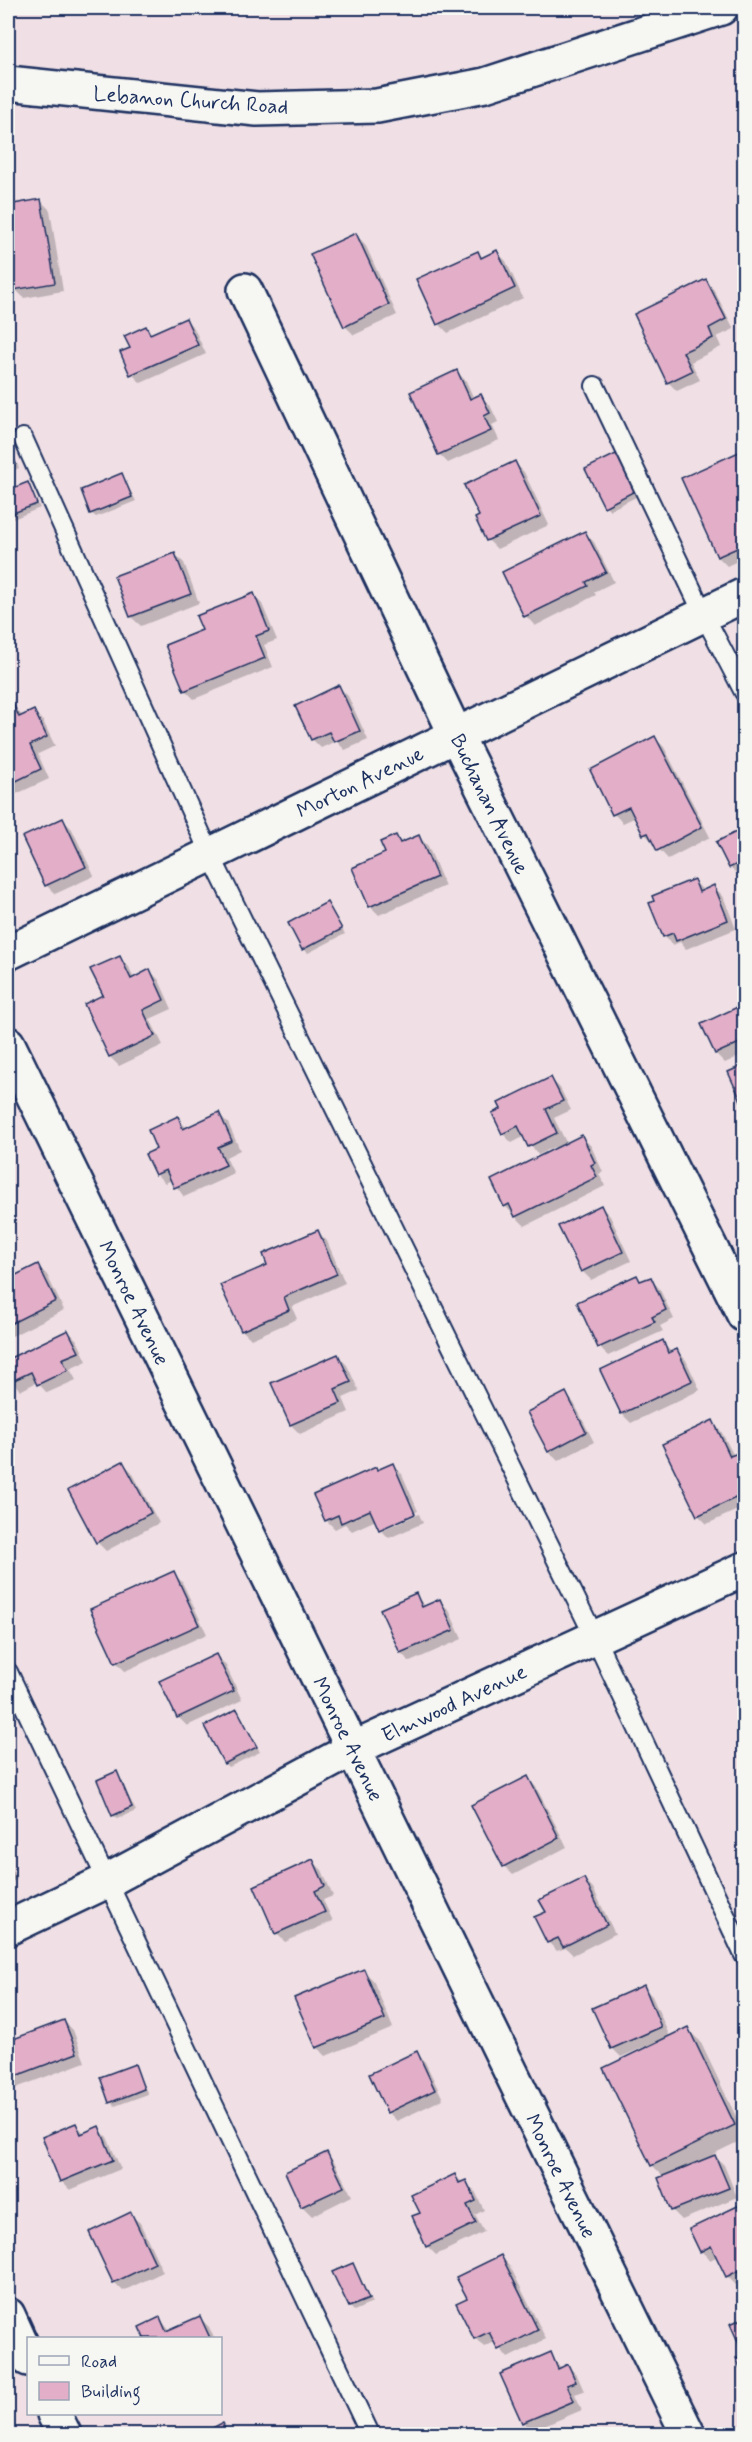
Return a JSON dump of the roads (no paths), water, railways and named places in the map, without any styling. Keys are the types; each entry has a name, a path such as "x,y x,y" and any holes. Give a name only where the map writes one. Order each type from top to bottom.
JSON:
{"street":[{"name":"Lebanon Church Road","path":"8,83 257,110 378,106 485,85 721,8"},
{"name":"Buchanan Avenue","path":"245,290 456,735 744,1315"},
{"name":"Morton Avenue","path":"8,953 744,595"},
{"name":"Monroe Avenue","path":"8,1044 688,2434"},
{"name":"Elmwood Avenue","path":"8,1928 107,1881 353,1749 744,1569"},
{"path":"8,2315 27,2357"},
{"path":"54,2415 64,2434"}],"lane":[{"path":"595,386 704,615 744,692"},
{"path":"23,438 210,854 595,1638 744,1955"},
{"path":"8,1672 370,2434"}]}
